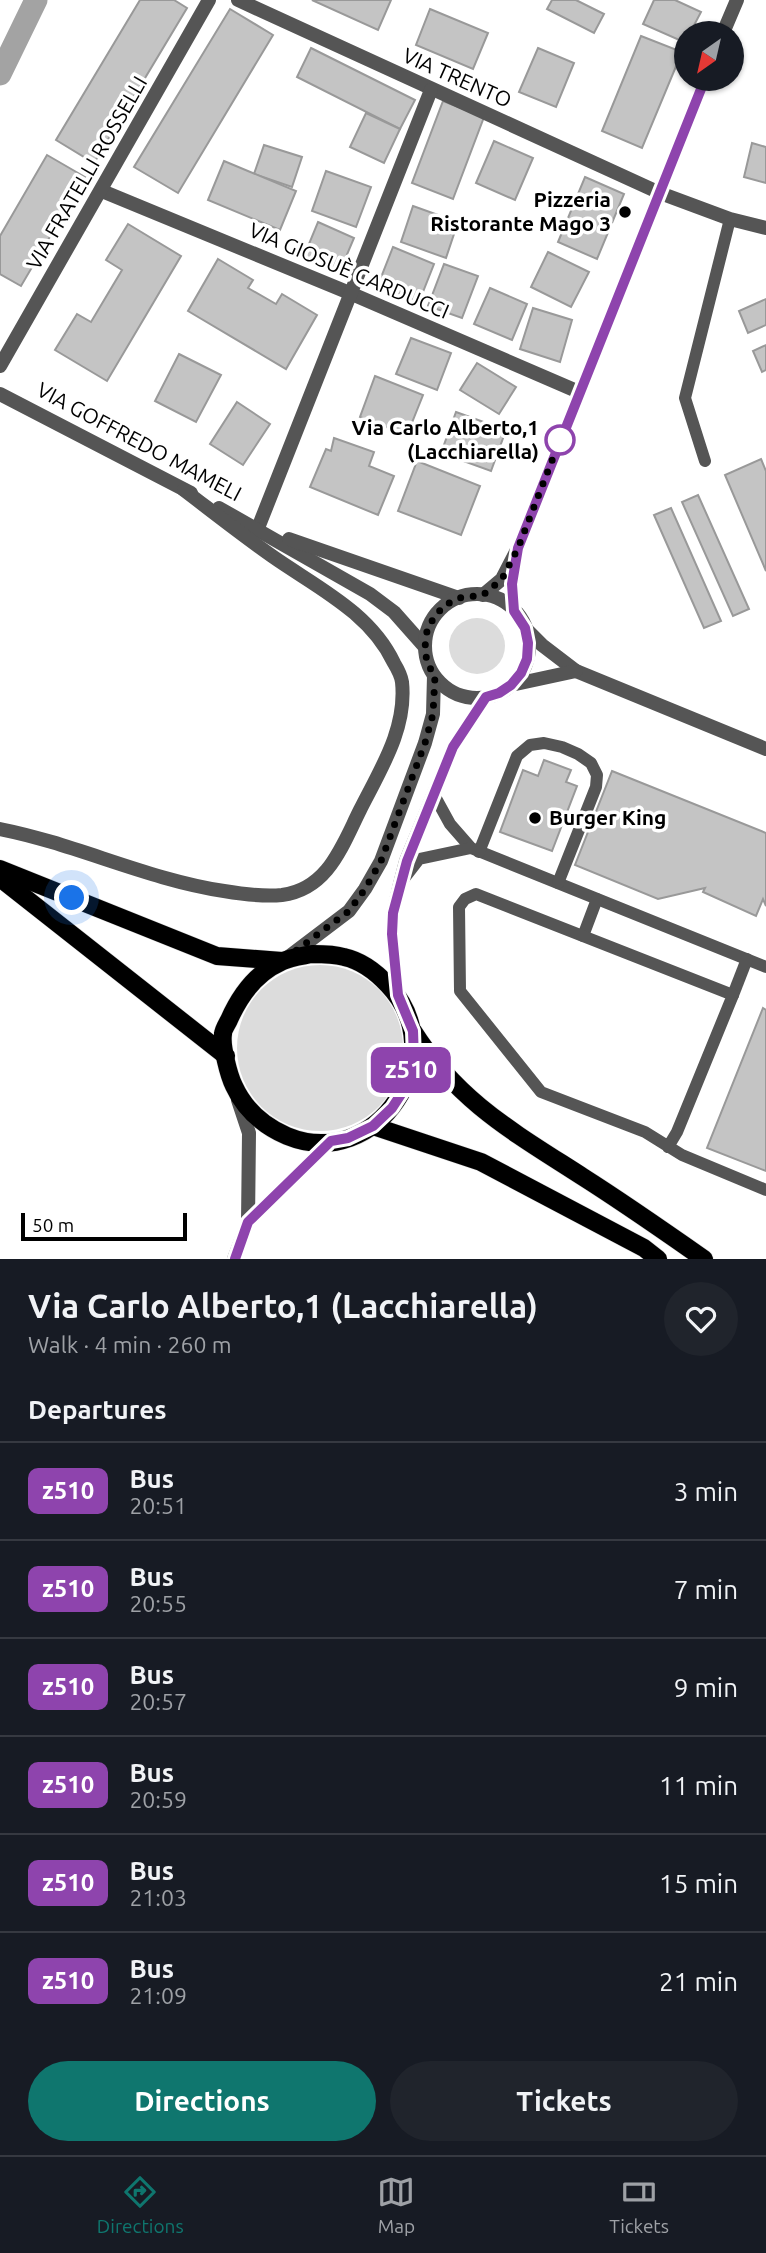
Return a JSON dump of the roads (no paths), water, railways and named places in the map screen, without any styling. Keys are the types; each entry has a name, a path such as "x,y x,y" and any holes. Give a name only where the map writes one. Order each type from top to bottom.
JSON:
{"main road":[{"path":"0,869 218,956 282,961 312,954 344,957 361,963 376,972 398,995 413,1031 432,1061 462,1093 492,1118 704,1259"},
{"path":"0,878 226,1056"},
{"path":"282,961 259,975 239,999 223,1034 235,1089 249,1110 272,1129 296,1139 331,1141 348,1138 373,1126 392,1108 407,1085 414,1059 413,1031"},
{"path":"373,1126 481,1162 644,1248 658,1259"}],"street":[{"name":"VIA FRATELLI ROSSELLI","path":"0,366 209,0"},
{"name":"VIA TRENTO","path":"238,0 660,193 730,219 766,228"},
{"path":"728,21 737,0"},
{"path":"258,528 431,90"},
{"path":"483,595 502,579 518,548 700,91"},
{"name":"VIA GIOSUÈ CARDUCCI","path":"102,191 352,294 579,392"},
{"name":"VIA GOFFREDO MAMELI","path":"0,394 258,528 370,594 394,612 425,647"},
{"path":"0,828 66,845 158,877 244,894 283,895 314,884 337,859 383,768 400,724 402,680 386,645 351,610 274,557 184,489"},
{"name":"VIA GOFFREDO MAMELI","path":"258,528 459,598"},
{"path":"514,611 512,584 518,548"},
{"path":"525,628 527,659 521,673 511,685 499,693 476,698 457,694 441,684 427,663 427,631 434,617 445,605 459,598 483,595 500,600 514,611 525,628 542,645 576,671 766,749"},
{"path":"511,685 576,671"},
{"path":"282,961 349,911 381,861 425,743 433,714 435,676"},
{"path":"398,995 392,934 393,913 400,884 453,747 486,697"},
{"path":"234,1259 248,1222 248,1133 235,1089"},
{"path":"248,1222 331,1141"}],"lane":[{"path":"705,461 685,398 730,219"},
{"path":"475,850 517,756 530,745 544,743 562,747 591,763 597,775 596,787 558,883"},
{"path":"433,793 450,824 475,850 766,967"},
{"path":"400,884 419,859 475,850"},
{"path":"733,995 476,894 465,899 459,907 460,991 541,1092 645,1132 682,1156 766,1190"},
{"path":"583,936 597,899"},
{"path":"668,1147 682,1120 747,959"}],"waterway":[{"path":"0,74 36,0"}],"place":[{"name":"Pizzeria Ristorante Mago 3","path":"625,212"},
{"name":"Via Carlo Alberto,1 (Lacchiarella)","path":"560,440"},
{"name":"Burger King","path":"535,818"}]}
